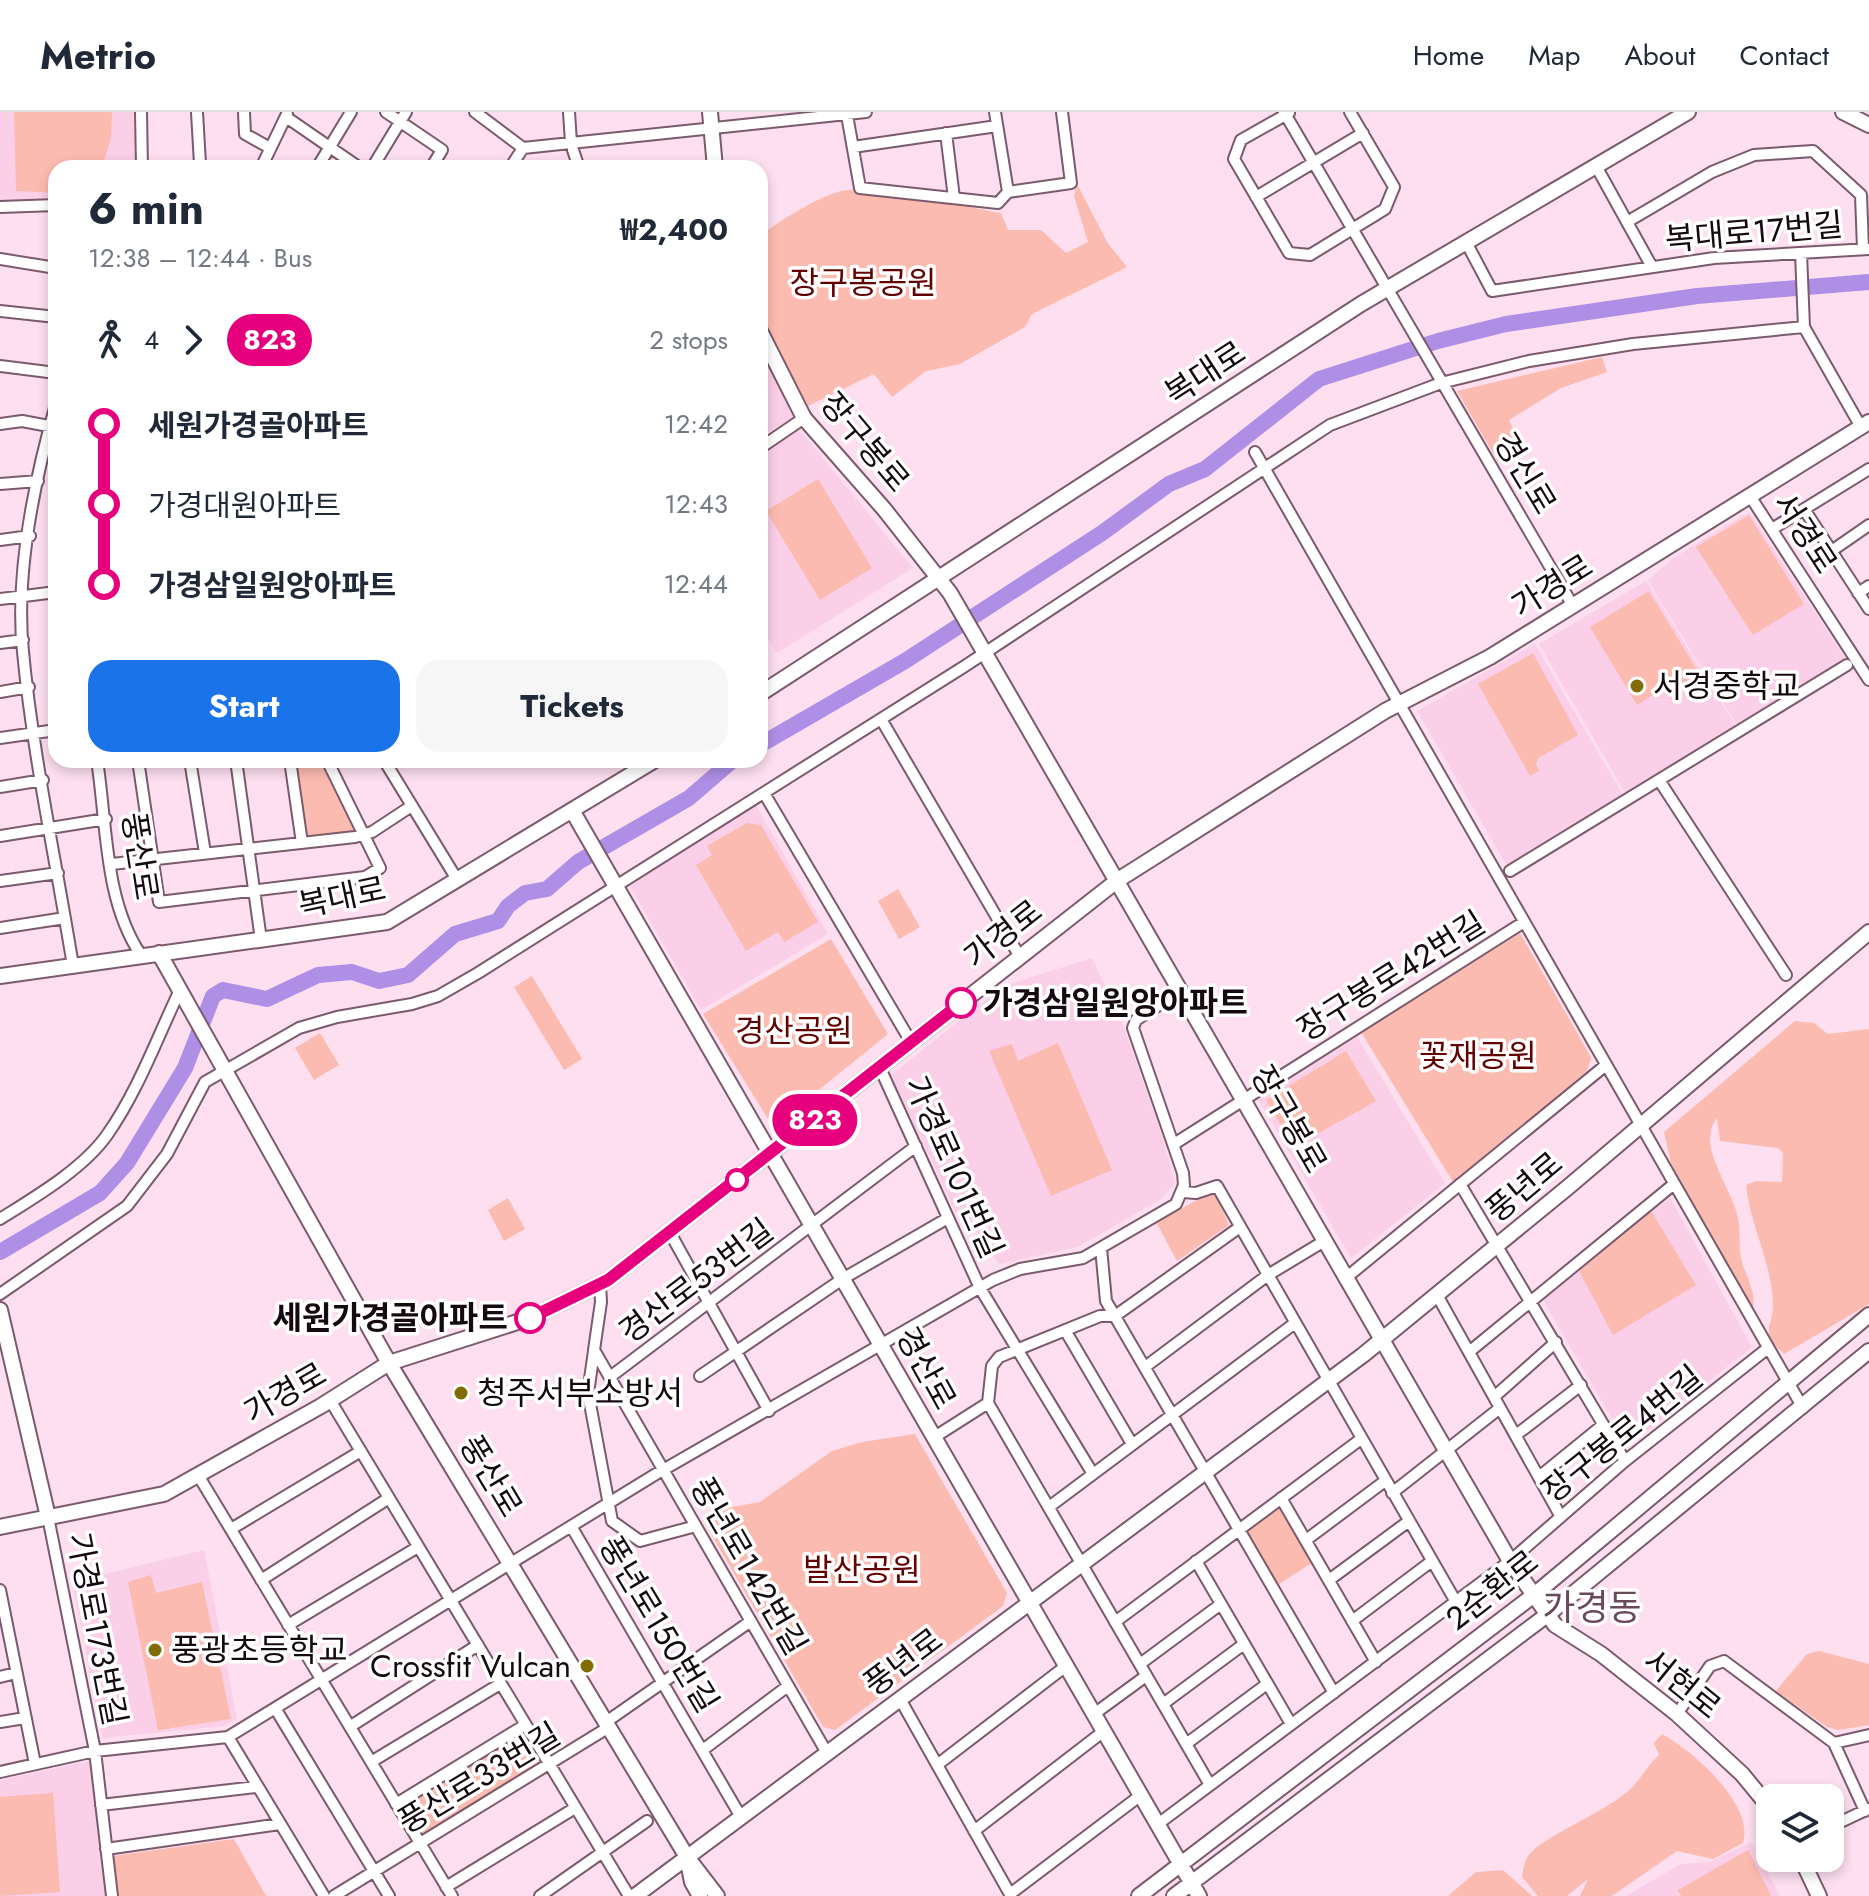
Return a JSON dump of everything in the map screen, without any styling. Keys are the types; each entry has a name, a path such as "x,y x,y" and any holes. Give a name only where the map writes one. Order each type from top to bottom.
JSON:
{"street":[{"path":"141,112 142,160"},
{"path":"197,112 200,160"},
{"path":"244,112 245,134 270,148"},
{"path":"322,160 351,112"},
{"path":"386,112 403,117 442,150 436,160"},
{"path":"475,112 523,148 572,146 818,115 866,112"},
{"path":"569,112 576,160"},
{"path":"710,112 714,160"},
{"path":"995,112 1008,192"},
{"path":"847,115 860,188 998,203 1008,192 1071,183 1062,112"},
{"path":"1350,112 1394,187 1385,209 1351,230 1310,255 1289,253 1234,159 1241,140 1286,113 1313,163 1351,230 1386,290"},
{"path":"1653,132 1680,112"},
{"name":"복대로","path":"768,689 1386,290 1688,112"},
{"path":"1653,132 1702,112"},
{"path":"1843,112 1869,125"},
{"path":"265,160 287,114 349,160"},
{"path":"377,160 403,117"},
{"path":"853,147 997,126"},
{"path":"946,133 954,198"},
{"path":"1256,197 1363,133"},
{"path":"515,160 523,148"},
{"name":"복대로17번길","path":"1596,166 1627,222 1652,267 1714,258 1866,249 1861,195 1813,151 1754,155 1712,172 1627,222"},
{"path":"0,207 48,205"},
{"path":"1466,242 1492,291 1652,267"},
{"path":"0,1294 127,1206 167,1154 205,1082 317,1022 438,996 562,922 614,881 764,793 881,719 1330,425 1441,383 1587,350 1804,327 1801,253"},
{"path":"0,259 48,267"},
{"name":"경신로","path":"1386,290 1573,606"},
{"path":"0,311 48,316"},
{"name":"가경로","path":"0,1527 164,1494 389,1363 530,1318 600,1284 772,1153 1118,880 1399,704 1490,657 1865,424 1804,327"},
{"name":"장구봉로","path":"768,347 804,418 942,579 1510,1561 1547,1615"},
{"path":"0,366 48,372"},
{"path":"768,443 804,418"},
{"path":"0,424 22,421 48,426"},
{"path":"48,445 38,481 22,596 23,640 73,966"},
{"path":"1255,452 1803,1408"},
{"path":"1772,529 1869,469"},
{"path":"0,484 38,481"},
{"name":"서경로","path":"1750,496 1869,680"},
{"path":"1804,509 1869,609"},
{"path":"1830,552 1869,525"},
{"path":"0,540 30,536"},
{"path":"1858,593 1869,586"},
{"path":"0,599 48,593"},
{"path":"0,643 23,640"},
{"path":"1510,871 1847,665"},
{"path":"0,692 29,687"},
{"path":"881,719 1020,957"},
{"path":"0,738 48,732"},
{"name":"풍산로","path":"98,768 112,864 126,932 141,955"},
{"path":"139,768 159,902 255,893 365,877 380,868 331,768"},
{"path":"191,768 205,853"},
{"path":"237,768 261,940"},
{"path":"291,768 302,843"},
{"path":"388,768 458,881"},
{"name":"복대로","path":"0,976 387,922 577,818 644,768"},
{"path":"0,787 43,780"},
{"path":"1659,780 1786,975"},
{"path":"764,793 911,1042"},
{"path":"112,864 364,835 410,807"},
{"name":"경산로","path":"577,818 1195,1890"},
{"path":"0,836 106,819"},
{"path":"0,881 58,873"},
{"path":"0,928 65,918"},
{"name":"장구봉로42번길","path":"1174,1144 1524,922"},
{"name":"풍년로","path":"632,1896 1383,1339 1869,932"},
{"name":"풍산로","path":"159,953 389,1363 687,1857 717,1896"},
{"path":"0,1772 95,1751 228,1737 609,1503 1008,1272 1083,1258 1176,1204 1183,1192 1183,1173 1133,1028 1136,1020 1182,990"},
{"path":"0,1219 73,1168 106,1137 182,994"},
{"path":"1347,1277 1606,1065"},
{"name":"가경로101번길","path":"880,1068 980,1288 1020,1349 1093,1474"},
{"name":"경산로53번길","path":"610,1377 916,1146"},
{"path":"1460,1184 1499,1244 1625,1461"},
{"path":"1469,1352 1674,1184"},
{"path":"1183,1192 1196,1193 1217,1186 1456,1602"},
{"path":"700,1376 844,1278 948,1218"},
{"path":"1210,1785 988,1403 994,1361 1100,1316 1115,1316 1240,1227"},
{"path":"669,1231 769,1411"},
{"path":"1145,1367 1268,1275 1326,1240"},
{"path":"1101,1248 1106,1301 1334,1693"},
{"path":"600,1284 601,1302 588,1393 616,1526 640,1541 696,1526"},
{"path":"1437,1295 1561,1517"},
{"path":"0,1310 48,1517"},
{"name":"2순환로","path":"1139,1896 1534,1595 1869,1315"},
{"path":"1049,1507 1295,1323"},
{"path":"1065,1330 1132,1444"},
{"path":"1494,1397 1556,1342"},
{"name":"장구봉로4번길","path":"1158,1824 1510,1561 1625,1461 1768,1348"},
{"name":"풍년로142번길","path":"594,1350 827,1753"},
{"name":"2순환로","path":"1174,1896 1195,1890 1547,1615 1869,1351"},
{"path":"1516,1435 1581,1385"},
{"path":"330,1400 575,1808 632,1896"},
{"path":"933,1438 988,1403"},
{"path":"1392,1493 1448,1452 1500,1408"},
{"path":"1539,1477 1603,1425"},
{"path":"1115,1622 1361,1439"},
{"path":"231,1529 361,1451"},
{"path":"198,1475 449,1891 513,1845 575,1808"},
{"path":"1306,1540 1385,1481"},
{"path":"261,1580 389,1498"},
{"path":"1281,1498 1376,1662"},
{"name":"가경로173번길","path":"48,1517 95,1751 112,1896"},
{"path":"1329,1580 1409,1521"},
{"name":"풍년로150번길","path":"571,1526 741,1817"},
{"path":"288,1625 418,1547"},
{"path":"1196,1561 1291,1724"},
{"path":"1352,1621 1432,1561"},
{"path":"0,1590 4,1631 13,1655 35,1764"},
{"path":"1140,1664 1221,1604"},
{"name":"서현로","path":"1547,1615 1555,1625 1601,1654 1677,1714 1742,1774 1756,1791"},
{"name":"풍산로33번길","path":"334,1896 550,1766 751,1621"},
{"path":"1163,1704 1244,1644"},
{"path":"351,1726 478,1645"},
{"path":"1677,1714 1710,1666 1724,1661 1834,1743 1867,1810 1844,1821"},
{"path":"937,1765 1066,1666"},
{"path":"0,1677 16,1673"},
{"path":"1094,1714 1146,1676"},
{"path":"371,1762 500,1684"},
{"path":"1186,1744 1267,1684"},
{"name":"풍년로142번길","path":"747,1716 788,1686"},
{"path":"900,1699 1010,1895 1141,1795"},
{"name":"풍산로33번길","path":"275,1708 389,1896"},
{"name":"풍년로150번길","path":"704,1749 747,1716"},
{"path":"0,1722 25,1718"},
{"path":"396,1804 525,1725"},
{"path":"974,1831 1104,1731"},
{"path":"1834,1743 1869,1735"},
{"path":"228,1737 324,1896"},
{"path":"101,1805 256,1787"},
{"path":"540,1896 647,1821"},
{"path":"106,1849 280,1824"},
{"name":"풍산로","path":"687,1857 692,1882 700,1896"},
{"path":"1808,1872 1819,1896"}],"shaded area":[{"path":"0,112 136,112 139,160 48,160 48,199 0,202"},
{"path":"768,364 793,417 768,432"},
{"path":"799,429 913,568 777,653 768,639 768,450"},
{"path":"1749,512 1846,659 1738,727 1648,581 1673,558"},
{"name":"서경중학교","path":"1646,581 1737,728 1627,796 1539,644"},
{"path":"1535,644 1624,797 1507,866 1417,711"},
{"path":"756,805 828,934 701,1010 630,886"},
{"path":"1092,958 1121,1020 1160,1129 1175,1183 1161,1199 1078,1247 999,1264 975,1230 963,1228 891,1075 1003,986"},
{"path":"1357,1037 1445,1183 1351,1258 1259,1100"},
{"path":"1670,1198 1752,1347 1628,1446 1543,1300"},
{"name":"풍광초등학교","path":"204,1550 237,1719 225,1726 103,1738 72,1582"},
{"path":"90,1761 105,1896 0,1896 0,1780"},
{"path":"1751,1842 1756,1851 1756,1872 1767,1872 1780,1896 1626,1896 1681,1864 1710,1862"}],"green space":[{"path":"14,112 112,112 111,138 104,160 48,160 48,193 16,191"},
{"name":"장구봉공원","path":"1077,184 1107,242 1127,267 1032,314 1025,327 960,364 926,371 892,397 874,374 808,406 768,332 768,230 821,198 841,191 875,190 1001,213 1008,230 1041,230 1066,253 1088,242 1074,196"},
{"path":"1602,357 1607,372 1561,388 1509,420 1522,449 1498,462 1457,391"},
{"path":"818,479 872,568 820,600 768,510"},
{"path":"1749,515 1804,604 1753,635 1696,547"},
{"path":"1649,591 1702,678 1670,698 1664,688 1637,705 1590,627"},
{"path":"1533,653 1578,735 1538,758 1536,764 1539,771 1530,776 1478,684"},
{"path":"295,768 325,768 359,833 305,839"},
{"path":"747,823 761,825 818,922 784,942 778,932 746,951 696,865 712,855 707,846"},
{"path":"898,889 920,927 899,939 878,901"},
{"name":"꽃재공원","path":"1520,933 1591,1058 1587,1071 1453,1182 1361,1032"},
{"name":"경산공원","path":"831,939 888,1034 773,1127 703,1014"},
{"path":"532,976 582,1059 564,1070 514,987"},
{"path":"1795,1021 1814,1023 1828,1034 1869,1029 1869,1304 1784,1354 1769,1334 1772,1289 1746,1185 1756,1181 1782,1182 1783,1153 1778,1148 1720,1141 1717,1118 1711,1129 1712,1154 1738,1218 1741,1256 1754,1299 1752,1310 1671,1163 1664,1132"},
{"path":"320,1033 339,1065 314,1080 295,1048"},
{"path":"1058,1043 1112,1170 1051,1196 989,1051 1012,1044 1018,1061"},
{"path":"1346,1051 1376,1101 1294,1147 1266,1100"},
{"path":"1214,1191 1229,1225 1177,1261 1156,1222"},
{"path":"508,1198 525,1229 504,1241 488,1210"},
{"path":"1651,1211 1696,1285 1613,1335 1579,1271"},
{"name":"발산공원","path":"915,1434 1007,1593 1003,1606 835,1730 823,1727 703,1520 726,1508 760,1502 832,1451 862,1442"},
{"path":"1279,1505 1312,1563 1276,1586 1245,1530"},
{"path":"151,1575 156,1593 202,1582 231,1719 158,1730 128,1582"},
{"path":"1819,1651 1869,1664 1869,1725 1838,1730 1827,1727 1776,1691 1807,1654"},
{"path":"524,1731 544,1765 422,1838 403,1806"},
{"path":"1662,1734 1704,1766 1731,1796 1740,1812 1744,1828 1743,1843 1713,1859 1677,1851 1612,1896 1580,1896 1588,1879 1567,1896 1538,1896 1522,1877 1527,1858 1546,1841 1625,1794 1659,1755 1654,1743"},
{"path":"53,1793 60,1892 0,1896 0,1797"},
{"path":"234,1839 266,1896 118,1896 113,1856"},
{"path":"1748,1850 1756,1872 1759,1872 1771,1896 1681,1896 1678,1890"},
{"path":"1503,1870 1532,1896 1448,1896 1476,1872"}],"waterway":[{"path":"768,740 905,661 1102,533 1169,484 1205,469 1319,379 1438,341 1506,324 1697,296 1869,282"},
{"path":"0,1252 100,1193 127,1163 185,1068 213,996 223,990 267,999 318,975 352,972 379,981 408,975 455,934 498,921 508,906 525,893 547,889 578,862 689,798 724,768"}],"bus line":[{"name":"823","path":"530,1318 608,1280 961,1003"}],"place":[{"name":"서경중학교","path":"1637,686"},
{"name":"가경삼일원앙아파트","path":"961,1003"},
{"name":"세원가경골아파트","path":"530,1318"},
{"name":"청주서부소방서","path":"461,1393"},
{"name":"풍광초등학교","path":"155,1650"},
{"name":"Crossfit Vulcan","path":"587,1666"}],"district":[{"name":"가경동","path":"1592,1607"}]}
